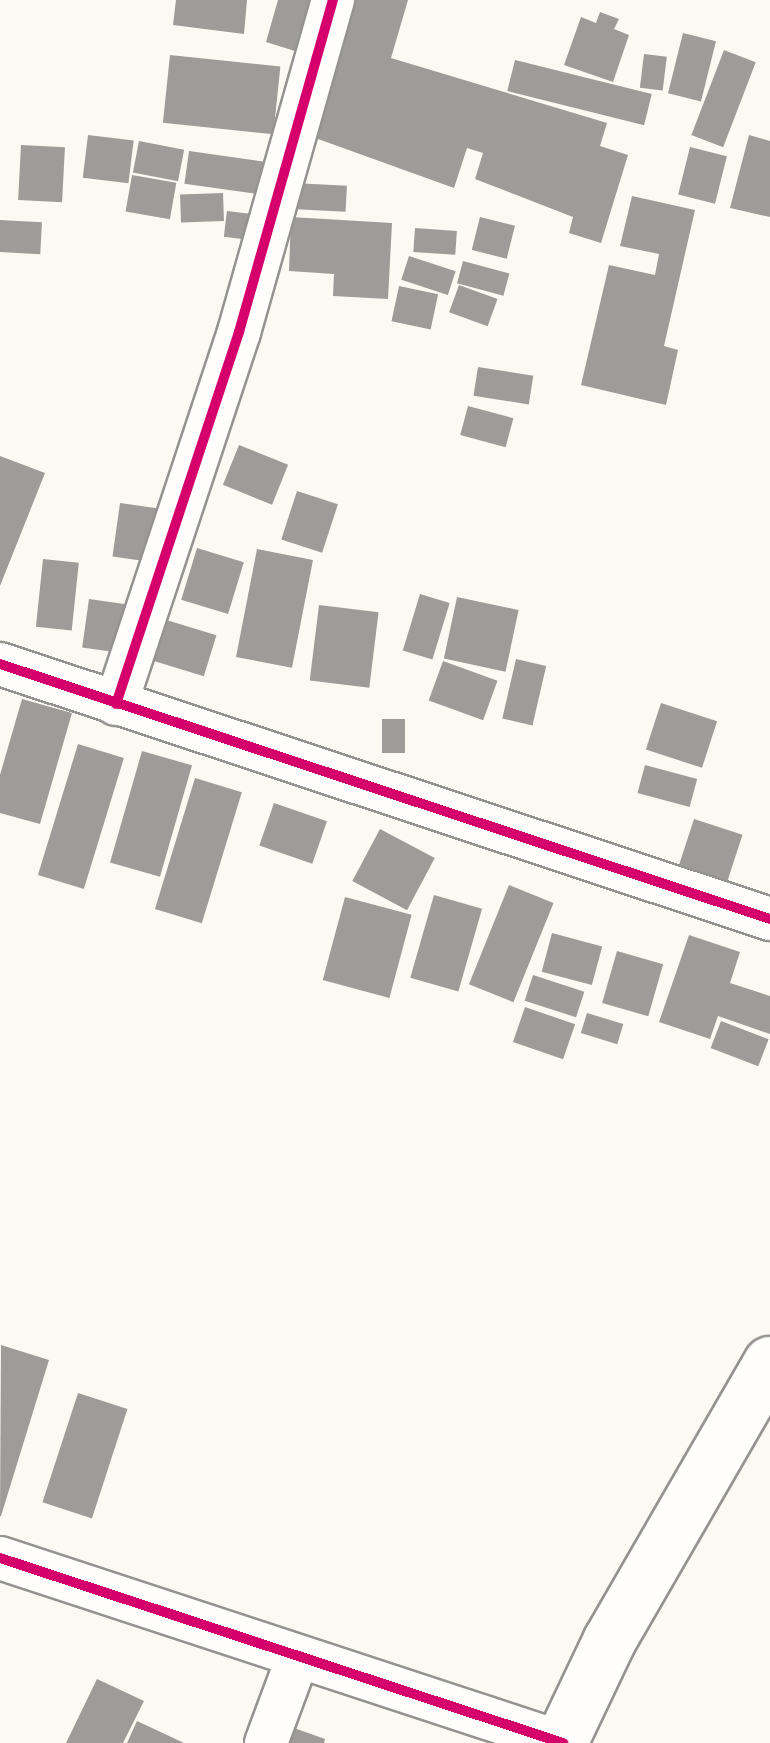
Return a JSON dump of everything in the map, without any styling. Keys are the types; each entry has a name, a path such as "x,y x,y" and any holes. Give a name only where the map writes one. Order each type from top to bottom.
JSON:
{"street":[{"path":"116,704 239,332 333,0"},
{"path":"0,664 770,919"},
{"path":"0,1558 562,1743 610,1640 770,1363"},
{"path":"266,1743 298,1657"}],"building":[{"path":"176,0 247,0 244,34 173,25"},
{"path":"278,0 328,0 311,56 266,42"},
{"path":"348,0 408,0 391,58 607,123 600,146 628,155 601,243 569,233 573,217 475,179 483,153 467,148 454,188 307,135"},
{"path":"600,12 619,19 614,29 629,35 613,82 564,65 581,17 596,23"},
{"path":"683,33 716,41 701,101 668,93"},
{"path":"724,50 756,62 723,147 691,135"},
{"path":"644,54 667,57 663,91 640,88"},
{"path":"170,55 280,67 273,134 163,123"},
{"path":"515,60 652,94 644,125 507,91"},
{"path":"88,135 134,141 128,183 83,178"},
{"path":"749,135 770,141 770,217 730,208"},
{"path":"139,141 184,150 178,181 133,172"},
{"path":"21,145 65,147 62,202 18,200"},
{"path":"690,147 727,156 715,204 678,195"},
{"path":"189,151 281,164 277,197 184,184"},
{"path":"132,175 176,183 170,219 126,211"},
{"path":"293,183 347,186 346,212 292,209"},
{"path":"223,193 224,221 181,222 180,195"},
{"path":"632,196 695,210 664,346 678,350 666,405 581,385 609,265 655,275 659,254 620,246"},
{"path":"227,211 266,216 263,242 224,237"},
{"path":"291,217 392,223 388,299 333,296 334,274 289,271"},
{"path":"480,217 515,226 507,259 472,250"},
{"path":"0,220 42,222 40,254 0,252"},
{"path":"415,228 457,231 455,255 413,252"},
{"path":"409,256 456,271 448,295 401,280"},
{"path":"463,261 509,273 503,296 457,283"},
{"path":"459,285 498,299 488,326 449,312"},
{"path":"399,286 438,294 431,330 392,321"},
{"path":"478,367 533,376 529,404 473,396"},
{"path":"468,406 513,418 506,447 460,435"},
{"path":"239,445 288,465 272,505 223,485"},
{"path":"0,456 45,473 0,586"},
{"path":"297,491 338,504 322,553 281,540"},
{"path":"120,503 168,510 160,563 112,556"},
{"path":"197,548 244,562 228,614 181,600"},
{"path":"257,549 313,560 292,668 236,657"},
{"path":"43,559 79,563 72,630 36,627"},
{"path":"420,594 450,603 432,659 403,650"},
{"path":"457,597 519,610 506,672 444,659"},
{"path":"89,599 137,606 130,654 82,648"},
{"path":"319,605 379,612 369,688 310,680"},
{"path":"160,618 216,635 204,676 147,659"},
{"path":"516,659 546,666 532,725 502,718"},
{"path":"443,661 498,681 483,720 429,700"},
{"path":"22,699 72,713 40,824 0,813 0,775"},
{"path":"661,703 717,721 702,768 646,750"},
{"path":"382,719 405,719 405,753 382,753"},
{"path":"78,744 124,758 84,889 38,875"},
{"path":"142,751 192,765 160,877 110,863"},
{"path":"645,765 697,779 690,807 637,793"},
{"path":"195,778 242,792 202,923 155,909"},
{"path":"274,803 327,821 312,864 259,846"},
{"path":"694,819 743,835 724,891 676,875"},
{"path":"380,829 435,858 407,910 352,881"},
{"path":"509,885 554,903 513,1002 469,984"},
{"path":"434,895 482,909 458,991 410,978"},
{"path":"345,897 412,915 389,998 323,980"},
{"path":"552,933 602,946 592,985 542,972"},
{"path":"689,935 740,952 730,983 770,996 770,1034 718,1016 710,1039 659,1022"},
{"path":"617,951 663,964 648,1016 602,1003"},
{"path":"533,975 584,992 576,1017 525,1001"},
{"path":"525,1007 575,1024 563,1059 513,1042"},
{"path":"587,1013 623,1024 617,1044 581,1033"},
{"path":"721,1021 769,1039 758,1066 711,1048"},
{"path":"1,1345 49,1360 0,1516"},
{"path":"78,1393 127,1409 92,1518 42,1502"},
{"path":"97,1679 144,1701 123,1743 66,1743"},
{"path":"137,1721 184,1743 127,1743"},
{"path":"280,1723 325,1739 324,1743 272,1743"}],"cycle path":[{"path":"116,704 239,332 333,0"},
{"path":"0,664 770,919"},
{"path":"0,1558 563,1743"}]}
